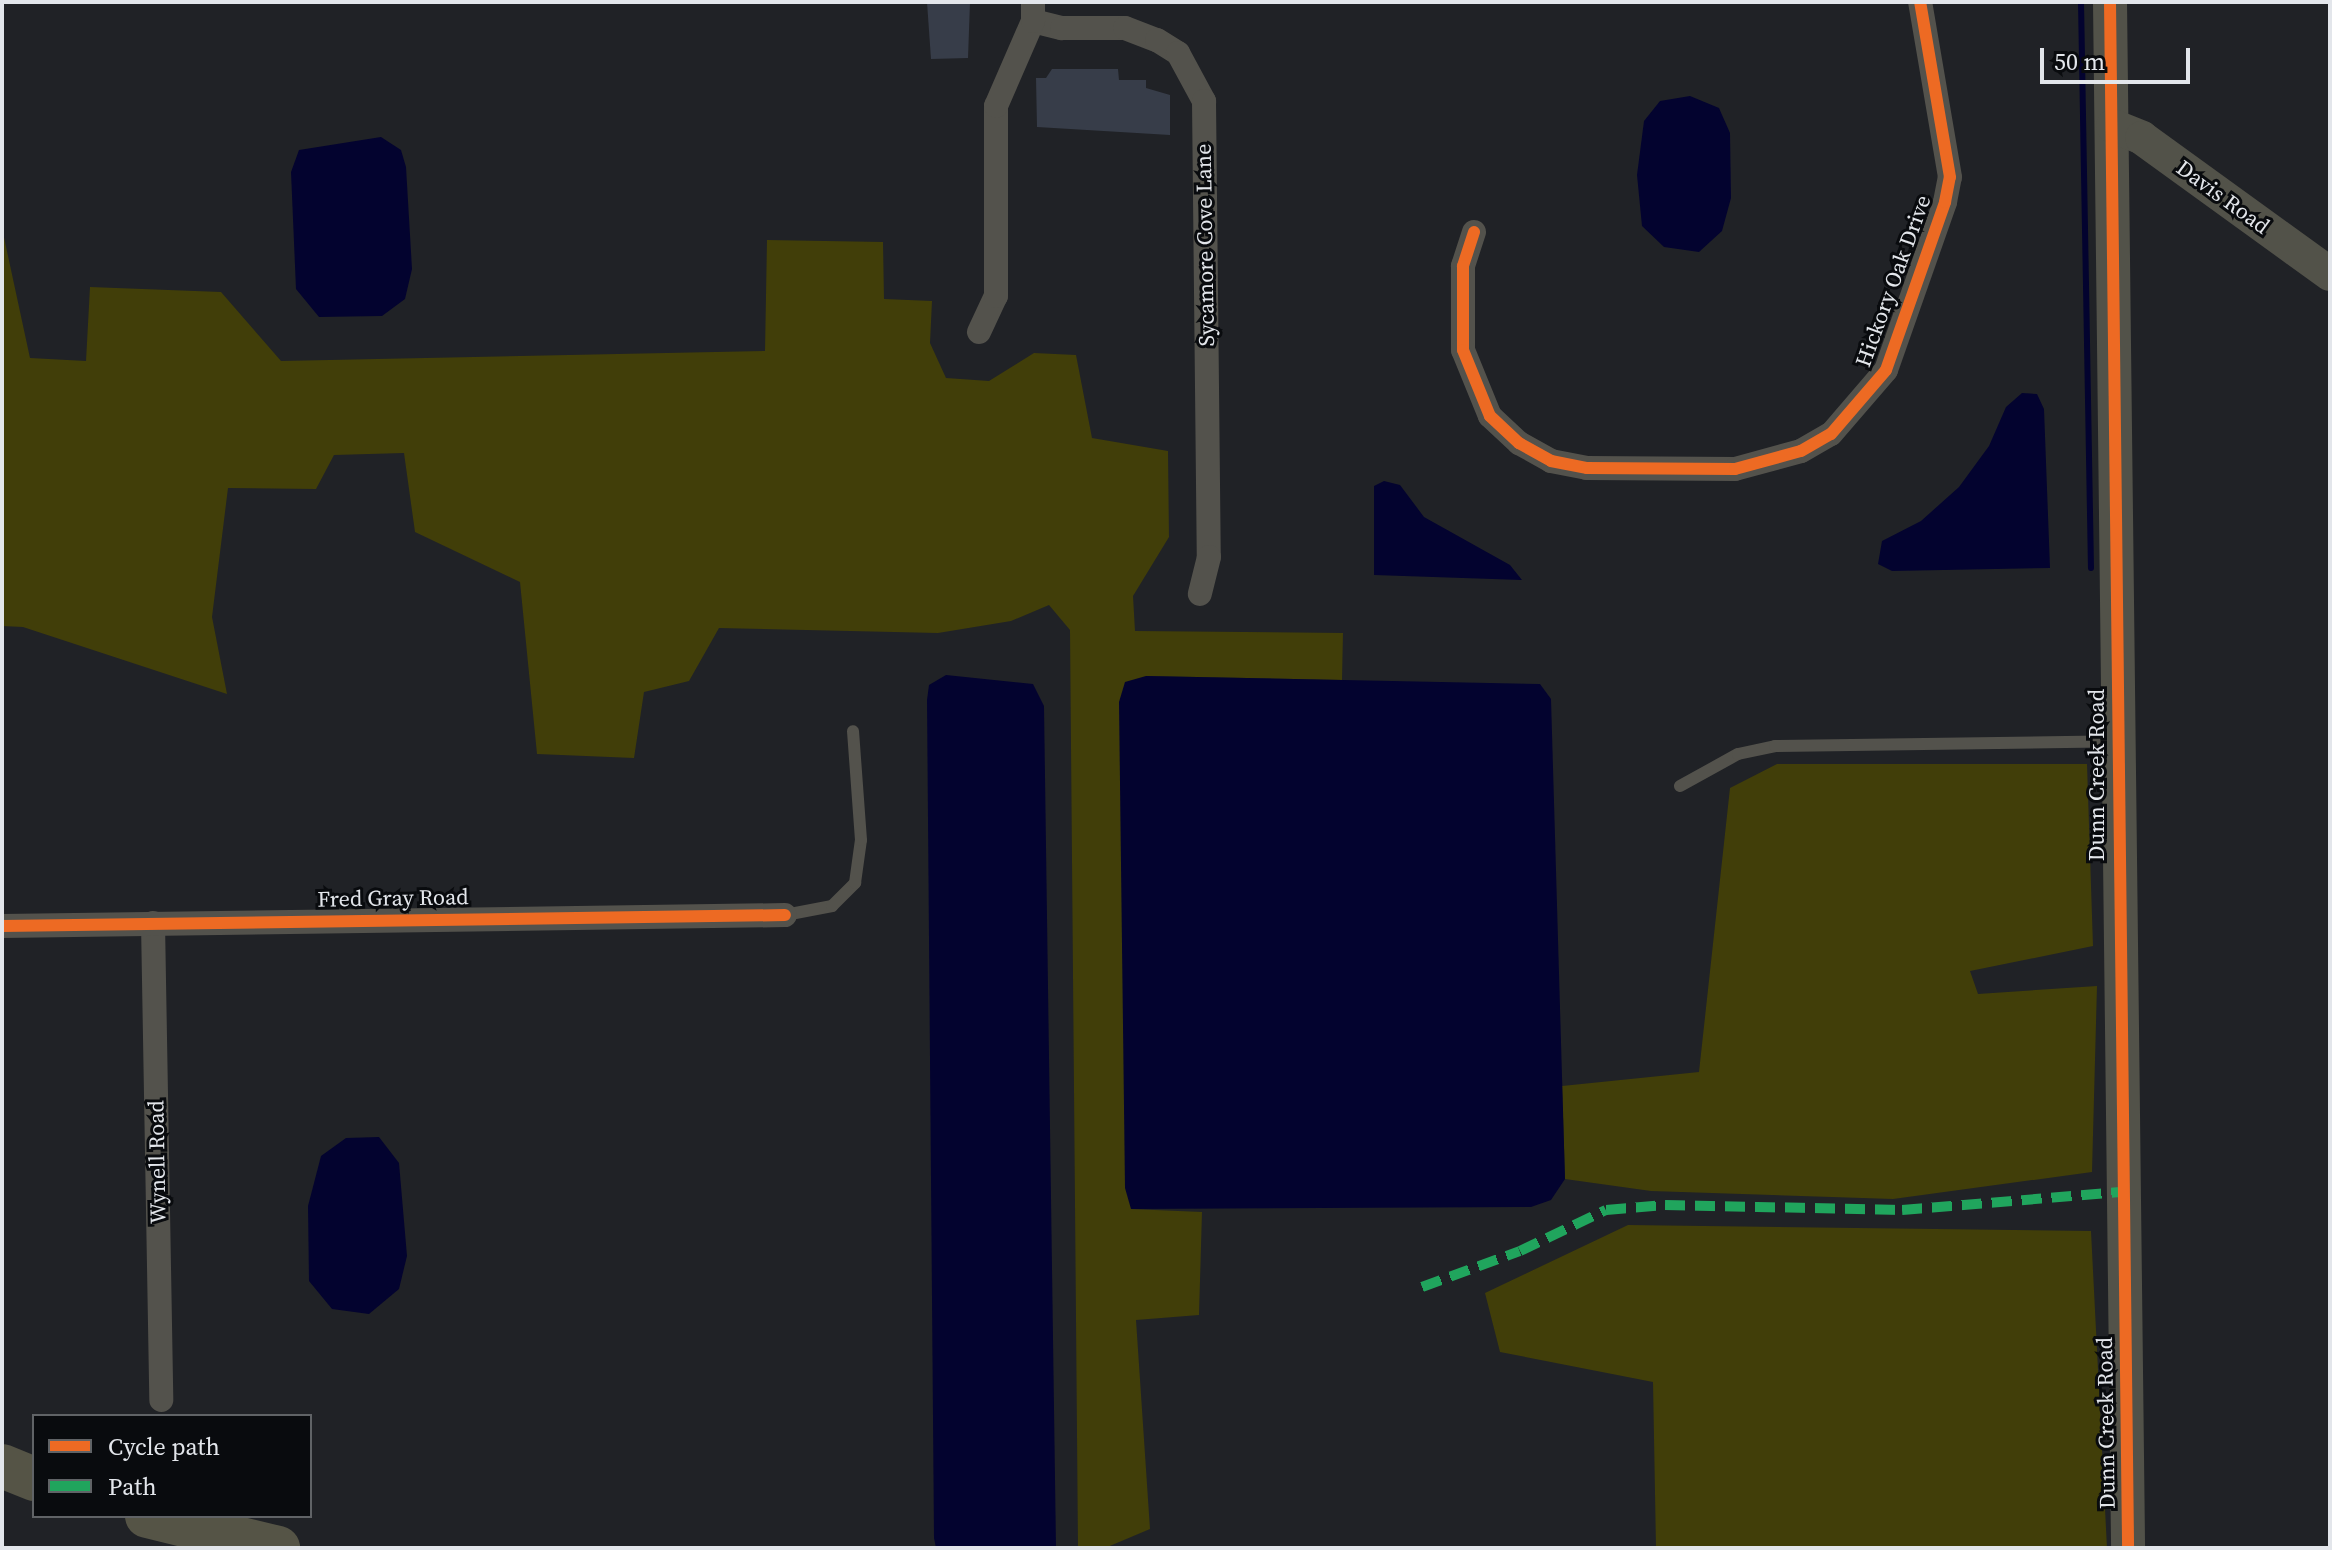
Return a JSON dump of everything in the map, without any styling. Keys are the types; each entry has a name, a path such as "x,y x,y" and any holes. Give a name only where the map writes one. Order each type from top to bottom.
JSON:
{"highway":[{"path":"2,1466 32,1481"},
{"path":"2,1475 32,1482"},
{"path":"155,1518 278,1548"}],"street":[{"name":"Hickory Oak Drive","path":"1474,232 1463,266 1463,350 1490,416 1519,443 1551,461 1587,468 1735,469 1801,451 1840,425 1886,370 1945,202 1950,177 1920,2"},
{"name":"Dunn Creek Road","path":"2110,2 2128,1548"},
{"name":"Sycamore Cove Lane","path":"1033,11 1125,28 1186,44 1204,101 1209,557 1200,594"},
{"path":"979,332 996,296 996,106 1033,11"},
{"name":"Davis Road","path":"2113,126 2142,138 2330,274"},
{"name":"Fred Gray Road","path":"2,926 785,915"},
{"name":"Wynell Road","path":"153,923 161,1400"}],"lane":[{"path":"785,915 832,906 855,883 861,840 853,731"},
{"path":"1680,786 1738,754 1775,746 2117,741"}],"shaded area":[{"path":"1690,96 1719,108 1730,133 1731,198 1722,231 1699,252 1664,247 1642,226 1637,175 1644,121 1660,101"},
{"path":"381,137 401,150 406,167 412,269 405,299 382,316 319,317 296,289 291,172 299,150"},
{"path":"2,228 30,358 86,361 90,287 221,292 281,361 765,351 767,240 883,242 884,299 932,301 930,343 946,378 989,381 1034,353 1076,355 1092,438 1168,451 1169,537 1133,596 1135,631 1343,633 1342,680 1146,676 1131,1209 1202,1212 1199,1315 1136,1320 1150,1529 1105,1548 1078,1548 1070,630 1049,605 1011,621 938,633 719,628 689,681 644,692 634,758 537,754 520,582 415,532 404,453 334,455 316,489 228,488 212,617 227,694 23,627 2,626"},
{"path":"2022,393 2037,394 2044,409 2050,568 1892,571 1878,564 1882,541 1921,521 1959,487 1989,446 2006,407"},
{"path":"1384,481 1400,485 1424,517 1510,565 1522,580 1374,575 1374,486"},
{"path":"946,675 1033,684 1044,706 1056,1548 936,1548 934,1538 927,700 929,685"},
{"path":"1146,676 1540,684 1551,699 1565,1179 1551,1200 1531,1207 1131,1209 1125,1188 1119,702 1125,682"},
{"path":"1777,764 2087,764 2093,946 1970,971 1978,994 2097,986 2092,1172 1893,1199 1651,1191 1565,1179 1562,1086 1699,1072 1730,788"},
{"path":"379,1137 399,1163 407,1256 399,1289 369,1314 332,1309 309,1281 308,1206 321,1156 346,1138"},
{"path":"1628,1225 2091,1231 2107,1548 1656,1548 1653,1382 1500,1352 1485,1293"}],"building":[{"path":"927,2 970,2 968,58 931,59"},
{"path":"1052,69 1118,69 1119,80 1146,80 1146,88 1170,95 1170,135 1037,127 1036,78 1046,78"}],"waterway":[{"path":"2081,2 2091,568"}],"marked path":[{"path":"1422,1287 1520,1251 1606,1210 1665,1205 1902,1210 2123,1192"}],"cycle path":[{"path":"1474,232 1463,266 1463,350 1490,416 1519,443 1551,461 1587,468 1735,469 1801,451 1831,434 1886,370 1945,202 1950,177 1920,2"},
{"path":"2110,2 2128,1548"},
{"path":"2,926 785,915"}]}
